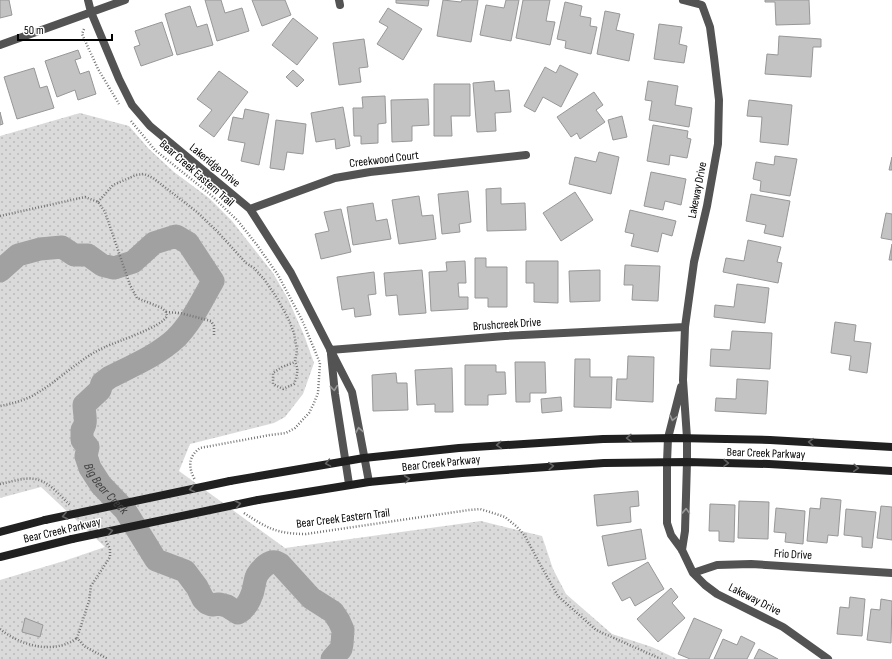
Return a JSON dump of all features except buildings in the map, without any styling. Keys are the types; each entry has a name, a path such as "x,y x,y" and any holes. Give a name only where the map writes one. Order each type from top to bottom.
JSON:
{"main road":[{"name":"Bear Creek Parkway","path":"0,532 45,520 230,481 345,460 459,448 603,439 668,438 778,440 892,447"},
{"name":"Bear Creek Parkway","path":"0,557 72,539 258,500 349,484 462,472 604,463 667,462 769,464 892,471"}],"street":[{"name":"Lakeridge Drive","path":"88,0 90,12 132,105 150,126 250,209 291,273 352,392 369,482"},
{"path":"0,45 125,0"},
{"name":"Lakeway Drive","path":"682,0 702,5 710,27 719,100 718,144 707,206 694,262 685,328 683,380 687,462 685,531 682,550"},
{"name":"Creekwood Court","path":"250,209 335,178 370,172 526,155"},
{"name":"Brushcreek Drive","path":"330,350 506,336 685,328"},
{"name":"Lakeridge Drive","path":"330,350 335,394 349,484"},
{"name":"Lakeway Drive","path":"683,380 668,438 667,523 671,536 682,550 693,573 705,585 717,594 783,627 828,659"},
{"name":"Frio Drive","path":"693,573 717,565 751,564 892,573"}],"path":[{"path":"84,29 82,34 98,69 123,109"},
{"name":"Bear Creek Eastern Trail","path":"127,115 155,150 211,195 238,221 257,245 282,281 302,320 320,364 318,393 309,412 295,428 286,433 200,448 194,453 189,465 196,481"},
{"path":"98,202 113,185 136,175 144,174 153,178 192,208 218,232 246,263 254,268 264,279 288,318 294,333 297,350 295,362 298,367 298,371 294,384 284,389 273,384 273,373 282,367 295,362"},
{"path":"0,216 85,197 98,202 105,212 130,285 137,298 162,308 166,312 180,313 207,319 213,323 214,336"},
{"path":"0,406 14,403 32,396 93,353 162,322 167,316 166,312"},
{"path":"0,484 33,478 46,483 72,507"},
{"name":"Bear Creek Eastern Trail","path":"240,510 271,529 281,533 293,534 306,534 469,510 493,512 505,517 525,536 558,596 596,630 661,659"},
{"path":"0,629 10,637 23,643 40,647 57,647 70,643 77,638 89,601 91,586 110,557 110,549 107,542 102,537"},
{"path":"77,638 84,646 108,659"}],"shaded area":[{"path":"80,113 129,126 149,149 174,172 209,198 232,221 273,273 288,299 304,335 314,363 303,394 285,417 274,423 190,444 179,471 285,548 481,521 542,536 553,569 566,594 612,634 652,647 677,659 0,659 0,580 105,547 41,487 0,498 0,136"}],"waterway":[{"name":"Big Bear Creek","path":"0,271 18,255 40,249 62,247 74,255 88,255 102,265 114,268 133,262 154,243 176,236 188,243 213,281 192,318 176,338 153,355 110,377 102,383 100,390 84,405 85,421 82,430 82,440 88,447 86,456 90,468 101,485 125,510 156,560 185,571 207,603 212,605 219,604 227,606 238,613 244,609 249,601 256,577 261,570 271,562 280,564 311,598 333,612 339,621 343,630 342,644 341,649 332,659"}]}
